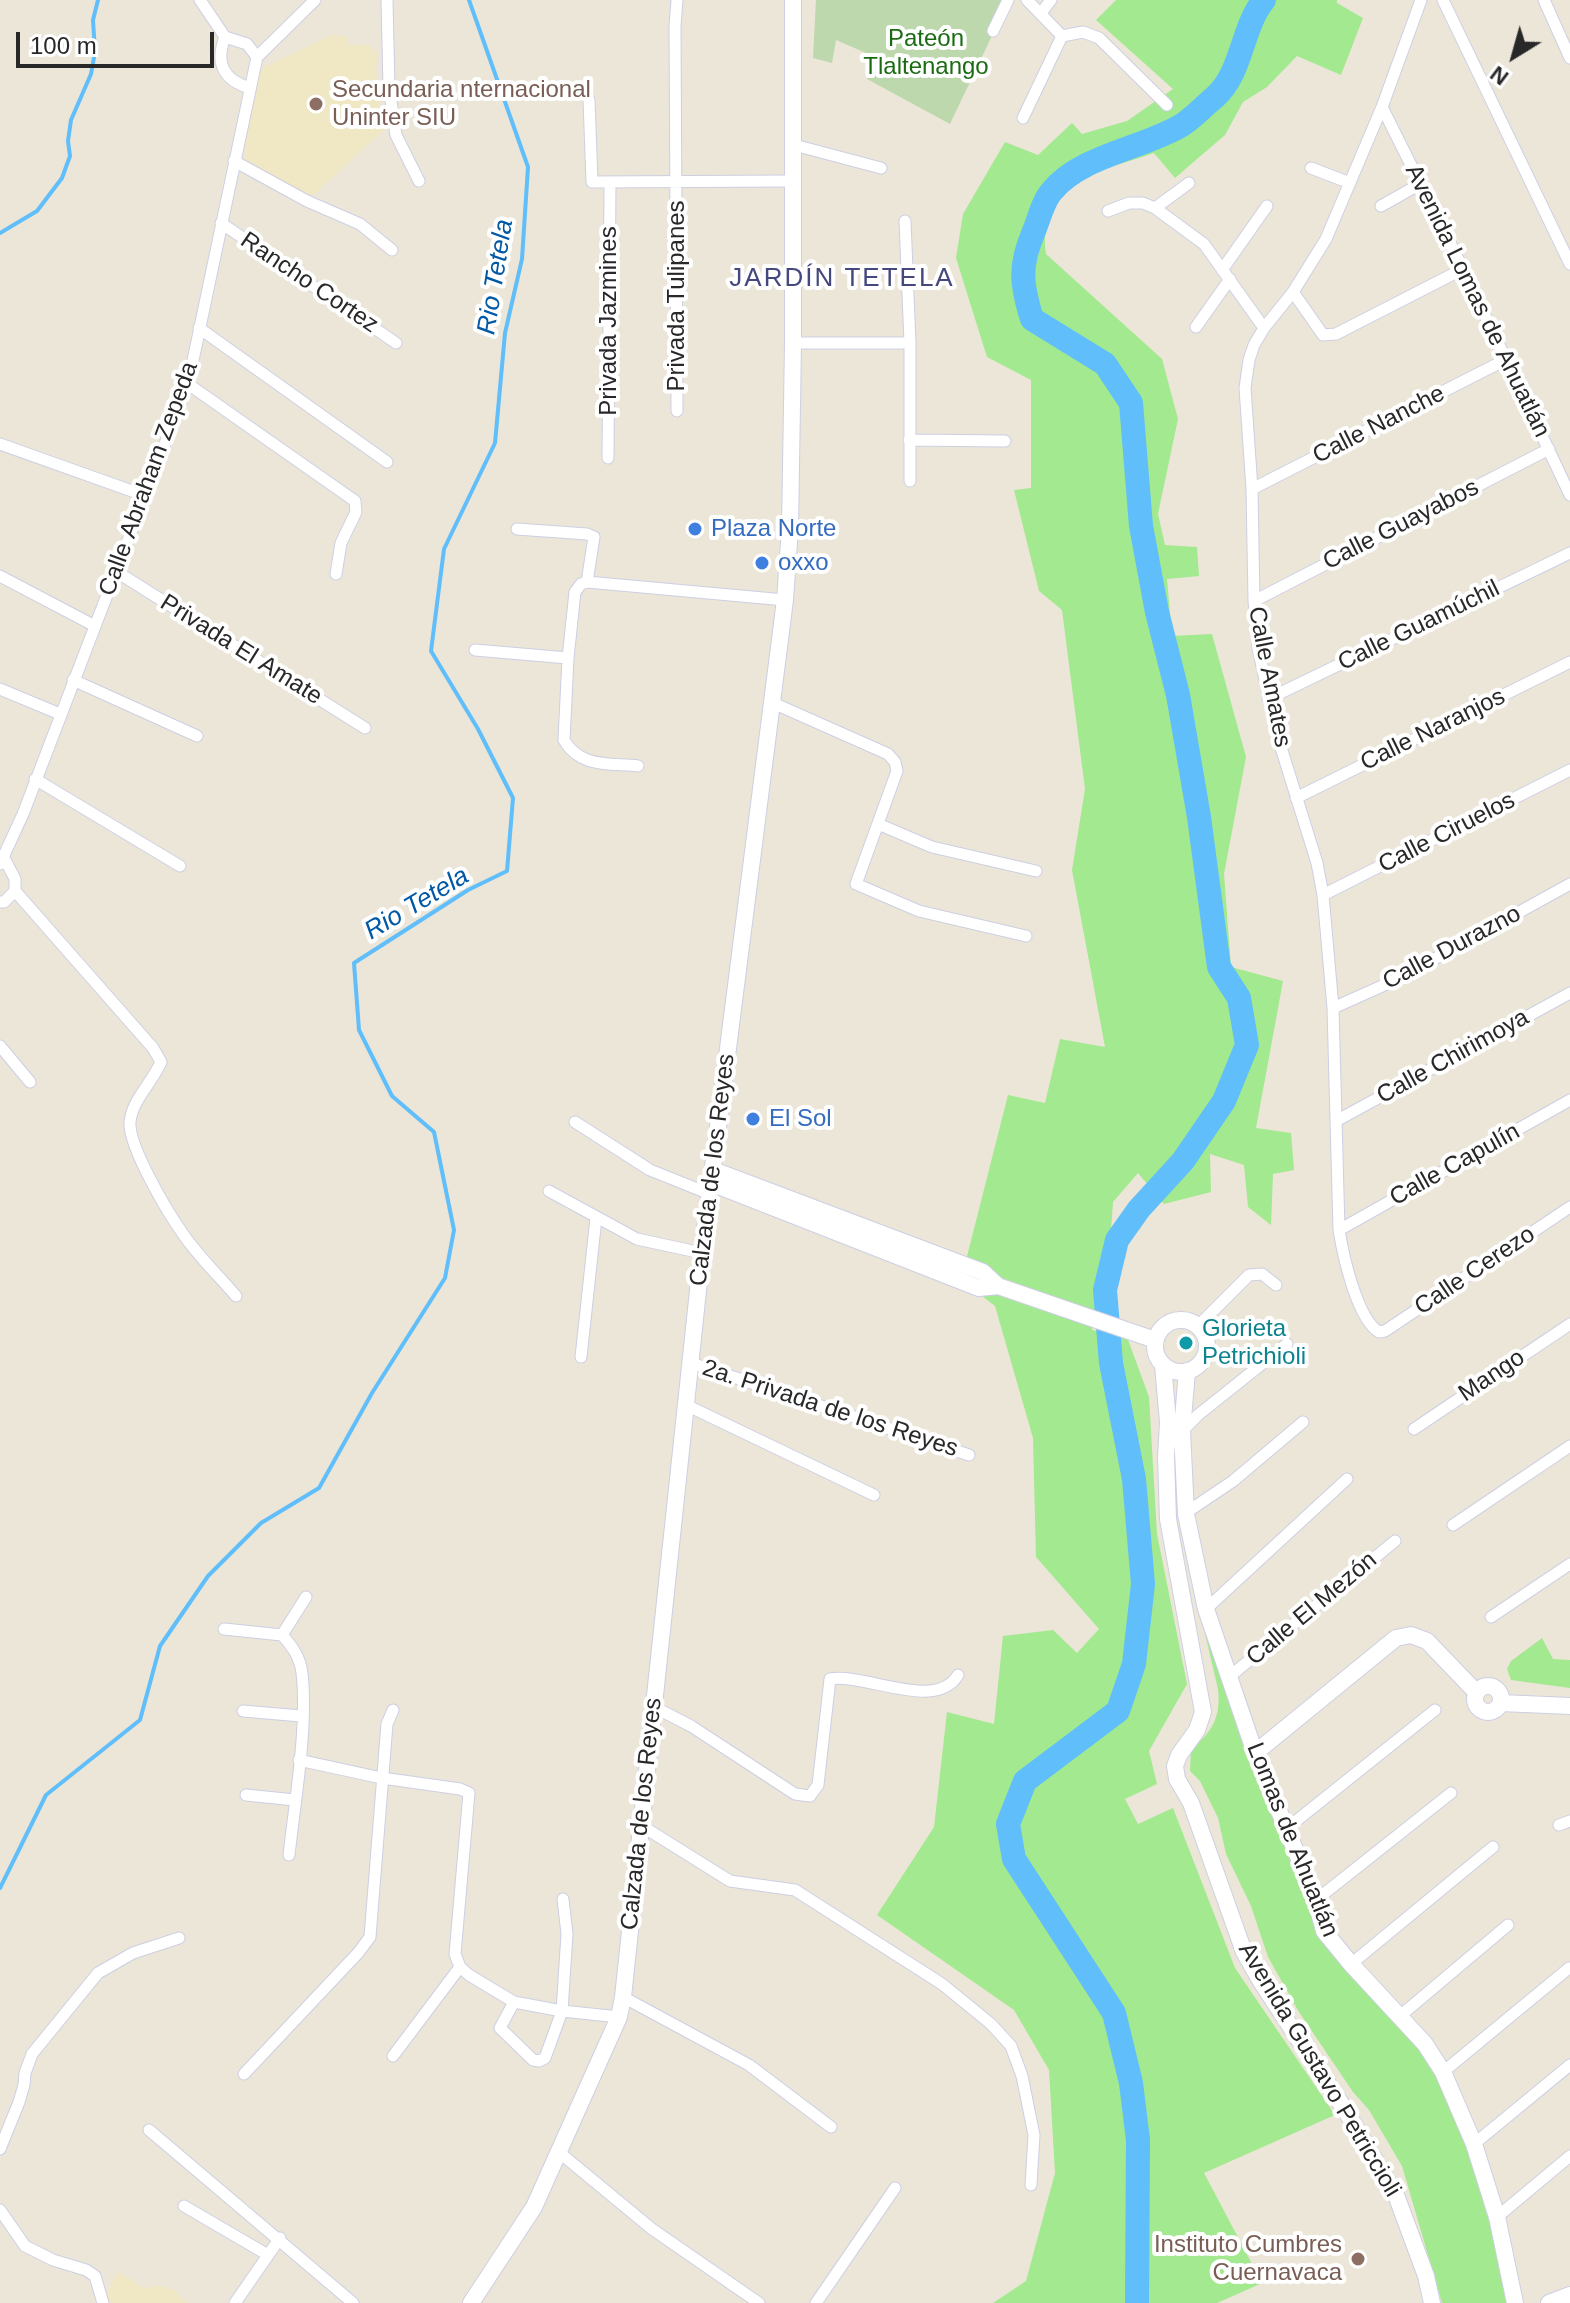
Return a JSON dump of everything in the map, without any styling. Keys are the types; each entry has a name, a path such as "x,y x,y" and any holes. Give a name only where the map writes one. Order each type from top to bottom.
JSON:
{"street":[{"path":"200,0 225,37 247,44 257,57 315,0"},
{"path":"387,0 389,88 396,135 419,181"},
{"name":"Privada Tulipanes","path":"677,0 677,411"},
{"name":"Calzada de los Reyes","path":"471,2303 534,2207 619,2017 623,1997 702,1253 785,600 790,528 793,343 793,0"},
{"path":"993,31 1008,0"},
{"path":"1027,0 1062,36"},
{"path":"1041,13 1051,0"},
{"name":"Calle Amates","path":"1379,1332 1374,1329 1358,1301 1344,1263 1339,1230 1333,1008 1323,895 1317,863 1268,699 1258,648 1245,388 1249,360 1264,328 1293,292 1326,239 1382,107 1421,0"},
{"path":"1443,0 1570,264"},
{"path":"1544,0 1570,58"},
{"path":"1062,36 1083,32 1099,38 1167,105"},
{"path":"1023,118 1062,36"},
{"path":"225,37 220,50 226,75 235,84 250,88"},
{"name":"Calle Abraham Zepeda","path":"15,891 15,879 2,861 188,384 257,57"},
{"path":"589,100 592,182 792,181"},
{"name":"Avenida Lomas de Ahuatlán","path":"1382,107 1570,495"},
{"path":"794,145 881,168"},
{"path":"234,161 307,201 360,224 392,250"},
{"path":"1311,168 1350,183"},
{"path":"1155,208 1189,183"},
{"name":"Privada Jazmines","path":"608,458 610,184"},
{"path":"1381,206 1420,184"},
{"path":"1108,211 1129,203 1143,203 1155,208 1204,244 1264,328"},
{"path":"1196,327 1267,206"},
{"path":"905,221 910,343 910,481"},
{"name":"Rancho Cortez","path":"221,223 396,343"},
{"path":"1293,292 1323,335 1336,334 1463,269"},
{"path":"199,328 387,462"},
{"path":"793,343 910,343"},
{"name":"Calle Nanche","path":"1252,489 1505,360"},
{"path":"188,384 355,501 356,512 341,543 336,574"},
{"path":"909,440 1005,441"},
{"path":"0,444 146,496"},
{"name":"Calle Guayabos","path":"1254,601 1549,449"},
{"path":"517,529 594,537 587,582"},
{"name":"Calle Guamúchil","path":"1268,699 1570,553"},
{"name":"Privada El Amate","path":"117,572 365,728"},
{"path":"0,576 95,626"},
{"path":"638,766 583,761 571,752 564,740 575,592 581,584 587,582 785,600"},
{"path":"475,650 568,658"},
{"name":"Calle Naranjos","path":"1296,798 1570,662"},
{"path":"73,680 197,736"},
{"path":"0,689 60,714"},
{"path":"773,703 888,754 895,762 897,771 856,884 919,911 1026,936"},
{"name":"Calle Ciruelos","path":"1323,895 1570,770"},
{"path":"35,779 180,866"},
{"path":"878,824 932,847 1036,871"},
{"name":"Calle Durazno","path":"1333,1008 1400,978 1570,884"},
{"path":"0,902 15,891 153,1048 161,1062 154,1079 133,1106 130,1126 139,1157 183,1234 236,1296"},
{"name":"Calle Chirimoya","path":"1336,1121 1570,993"},
{"path":"0,1046 30,1082"},
{"name":"Calle Capulín","path":"1339,1230 1570,1100"},
{"path":"575,1122 650,1170 711,1182 979,1288 998,1286 1155,1340"},
{"path":"549,1191 637,1239 702,1253"},
{"name":"Calle Cerezo","path":"1379,1332 1570,1207"},
{"path":"581,1357 596,1218"},
{"path":"1198,1326 1249,1275 1262,1274 1276,1285"},
{"path":"1172,1321 1190,1321 1198,1326 1206,1340 1205,1356 1195,1368 1171,1370 1163,1365 1155,1349 1155,1340 1164,1325 1172,1321"},
{"name":"Mango","path":"1414,1429 1570,1324"},
{"path":"1175,1426 1198,1415 1287,1344"},
{"name":"2a. Privada de los Reyes","path":"691,1363 969,1455"},
{"name":"Lomas de Ahuatlán","path":"1163,1365 1175,1426 1186,1514 1229,1677 1255,1753 1316,1900 1324,1931 1425,2044 1443,2072 1474,2144 1497,2217 1515,2303"},
{"name":"Lomas de Ahuatlán","path":"1175,1426 1187,1371"},
{"path":"686,1405 874,1495"},
{"path":"1168,1519 1186,1514 1233,1481 1303,1422"},
{"name":"Avenida Gustavo Petriccioli","path":"1175,1426 1166,1457 1168,1519 1203,1712 1197,1730 1176,1760 1177,1779 1191,1803 1244,1952 1396,2195 1426,2276 1432,2303"},
{"path":"1453,1525 1570,1446"},
{"path":"1212,1604 1347,1479"},
{"name":"Calle El Mezón","path":"1229,1677 1395,1541"},
{"path":"1491,1617 1570,1564"},
{"path":"282,1635 306,1597"},
{"path":"224,1629 282,1635 295,1650 302,1672 299,1760 289,1855"},
{"path":"1255,1753 1396,1638 1411,1635 1427,1641 1476,1692 1483,1686 1493,1686 1500,1693 1501,1703 1570,1706"},
{"path":"654,1707 691,1726 795,1794 810,1796 818,1785 830,1679 850,1679 935,1692 956,1680 958,1675"},
{"path":"244,2074 370,1937 387,1724 393,1710"},
{"path":"1286,1829 1435,1710"},
{"path":"243,1711 301,1716"},
{"path":"299,1760 469,1793 455,1954 460,1967 514,2002 619,2017"},
{"path":"1316,1900 1451,1793"},
{"path":"246,1795 295,1800"},
{"path":"642,1826 730,1881 795,1890 942,1984 991,2024 1011,2046 1022,2076 1034,2135 1031,2185"},
{"path":"1351,1964 1493,1847"},
{"path":"514,2002 500,2028 533,2060 539,2061 545,2058 562,2011 567,1934 563,1899"},
{"path":"1400,2016 1508,1925"},
{"path":"0,2149 19,2102 32,2054 98,1973 133,1953 179,1938"},
{"path":"393,2056 460,1967"},
{"path":"1443,2072 1569,1968"},
{"path":"623,1997 749,2065 831,2127"},
{"path":"1474,2144 1570,2065"},
{"path":"149,2130 353,2303"},
{"path":"560,2153 652,2229 759,2303"},
{"path":"1497,2217 1570,2156"},
{"path":"816,2303 895,2188"},
{"path":"184,2206 268,2255"},
{"path":"0,2210 25,2246 95,2276 103,2303"},
{"path":"235,2303 280,2238"},
{"path":"1549,2303 1570,2295"}],"shaded area":[{"name":"Secundaria nternacional Uninter SIU","path":"332,35 348,37 347,45 369,45 377,54 375,79 384,130 307,201 245,163 245,137 260,69"},
{"path":"118,2271 145,2289 157,2285 173,2290 187,2303 102,2303"}],"green space":[{"name":"Pateón Tlaltenango","path":"816,0 1009,0 950,124 867,79 873,56 836,40 832,63 813,58"},
{"path":"1116,0 1337,0 1337,3 1363,18 1341,75 1297,56 1267,87 1243,102 1225,135 1175,178 1154,153 1093,174 1062,195 1051,210 1046,229 1046,254 1162,359 1178,419 1158,514 1165,545 1197,547 1199,576 1167,579 1172,636 1212,634 1246,757 1224,874 1231,967 1283,981 1256,1128 1291,1133 1294,1170 1273,1174 1271,1225 1248,1207 1244,1165 1210,1154 1211,1192 1164,1204 1138,1173 1113,1202 1109,1258 1092,1330 1127,1337 1149,1397 1157,1534 1187,1684 1149,1751 1157,1784 1125,1799 1138,1824 1173,1808 1235,1968 1335,2115 1204,2173 1260,2284 1217,2303 993,2303 1026,2281 1055,2173 1049,2070 1014,2010 877,1915 934,1827 947,1712 994,1724 1003,1636 1053,1630 1077,1653 1099,1629 1036,1557 1033,1438 995,1306 961,1280 1008,1095 1045,1103 1060,1039 1105,1047 1072,870 1085,789 1062,610 1039,591 1014,490 1031,488 1031,380 987,357 956,258 963,214 1005,142 1038,155 1072,123 1082,134 1127,121 1173,89 1096,20"},
{"path":"1182,1536 1220,1660 1323,1927 1426,2046 1472,2148 1484,2206 1502,2259 1512,2303 1442,2303 1402,2166 1369,2110 1353,2092 1299,2012 1268,1957 1251,1906 1226,1854 1218,1818 1200,1781 1190,1771 1191,1749 1214,1723 1219,1699"},
{"path":"1542,1638 1553,1659 1570,1660 1570,1688 1511,1680 1507,1669 1511,1661"}],"waterway":[{"path":"0,233 37,211 62,178 70,156 68,141 71,120 91,74 95,52 93,20 98,0"},
{"name":"Rio Tetela","path":"0,1888 46,1795 140,1720 160,1646 208,1576 261,1523 319,1488 372,1393 445,1278 454,1230 434,1132 392,1096 359,1030 354,963 468,890 507,871 513,798 478,729 431,651 444,549 495,443 505,333 522,259 528,167 469,0"},
{"path":"1137,2303 1138,2140 1131,2083 1114,2013 1014,1859 1008,1824 1025,1781 1118,1711 1134,1664 1143,1584 1134,1479 1111,1363 1105,1290 1117,1240 1139,1209 1183,1161 1224,1101 1247,1045 1239,998 1219,967 1199,817 1178,695 1157,612 1141,526 1131,403 1105,364 1032,319 1023,275 1029,243 1052,191 1079,169 1182,125 1215,97 1231,75 1256,11 1264,0"}],"place":[{"name":"Secundaria nternacional Uninter SIU","path":"316,104"},
{"name":"Plaza Norte","path":"695,529"},
{"name":"oxxo","path":"762,563"},
{"name":"El Sol","path":"753,1119"},
{"name":"Glorieta Petrichioli","path":"1186,1343"},
{"name":"Instituto Cumbres Cuernavaca","path":"1358,2259"}],"district":[{"name":"JARDÍN TETELA","path":"842,279"}]}
